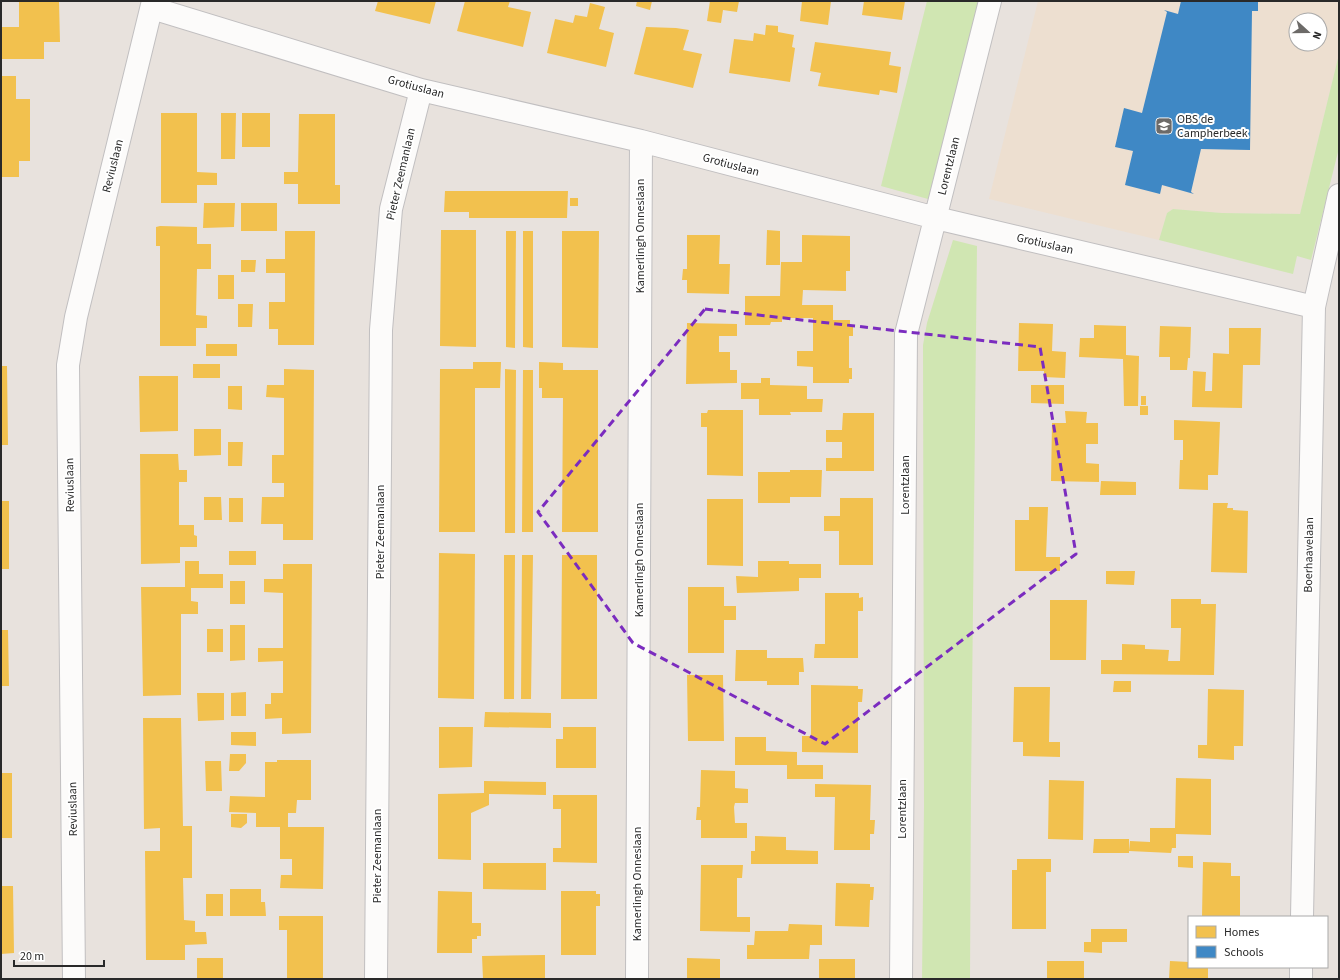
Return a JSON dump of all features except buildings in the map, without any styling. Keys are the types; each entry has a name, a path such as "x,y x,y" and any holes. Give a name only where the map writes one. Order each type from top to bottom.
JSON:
{"street":[{"name":"Lorentzlaan","path":"901,979 906,334 990,1"},
{"name":"Grotiuslaan","path":"153,4 421,90 641,141 936,218 1314,307"},
{"name":"Reviuslaan","path":"74,979 68,365 76,317 153,4"},
{"name":"Pieter Zeemanlaan","path":"376,979 381,330 391,209 421,90"},
{"name":"Kamerlingh Onneslaan","path":"637,979 641,141"},
{"name":"Boerhaavelaan","path":"1302,916 1314,307 1339,195"},
{"path":"1301,968 1301,979"}],"highlighted area":[{"path":"705,309 1040,347 1076,554 825,744 633,643 538,512"}],"shaded area":[{"name":"OBS de Campherbeek","path":"1038,1 1339,1 1339,54 1300,214 1222,213 1173,209 1167,213 1159,240 989,199"}],"green space":[{"path":"927,1 979,1 928,199 881,186"},
{"path":"1339,54 1339,148 1311,260 1297,256 1293,274 1159,240 1167,213 1173,209 1222,213 1300,214"},
{"path":"953,240 977,246 970,979 922,979 924,806 923,345 927,323"}],"place":[{"name":"OBS de Campherbeek","path":"1164,126"}]}
